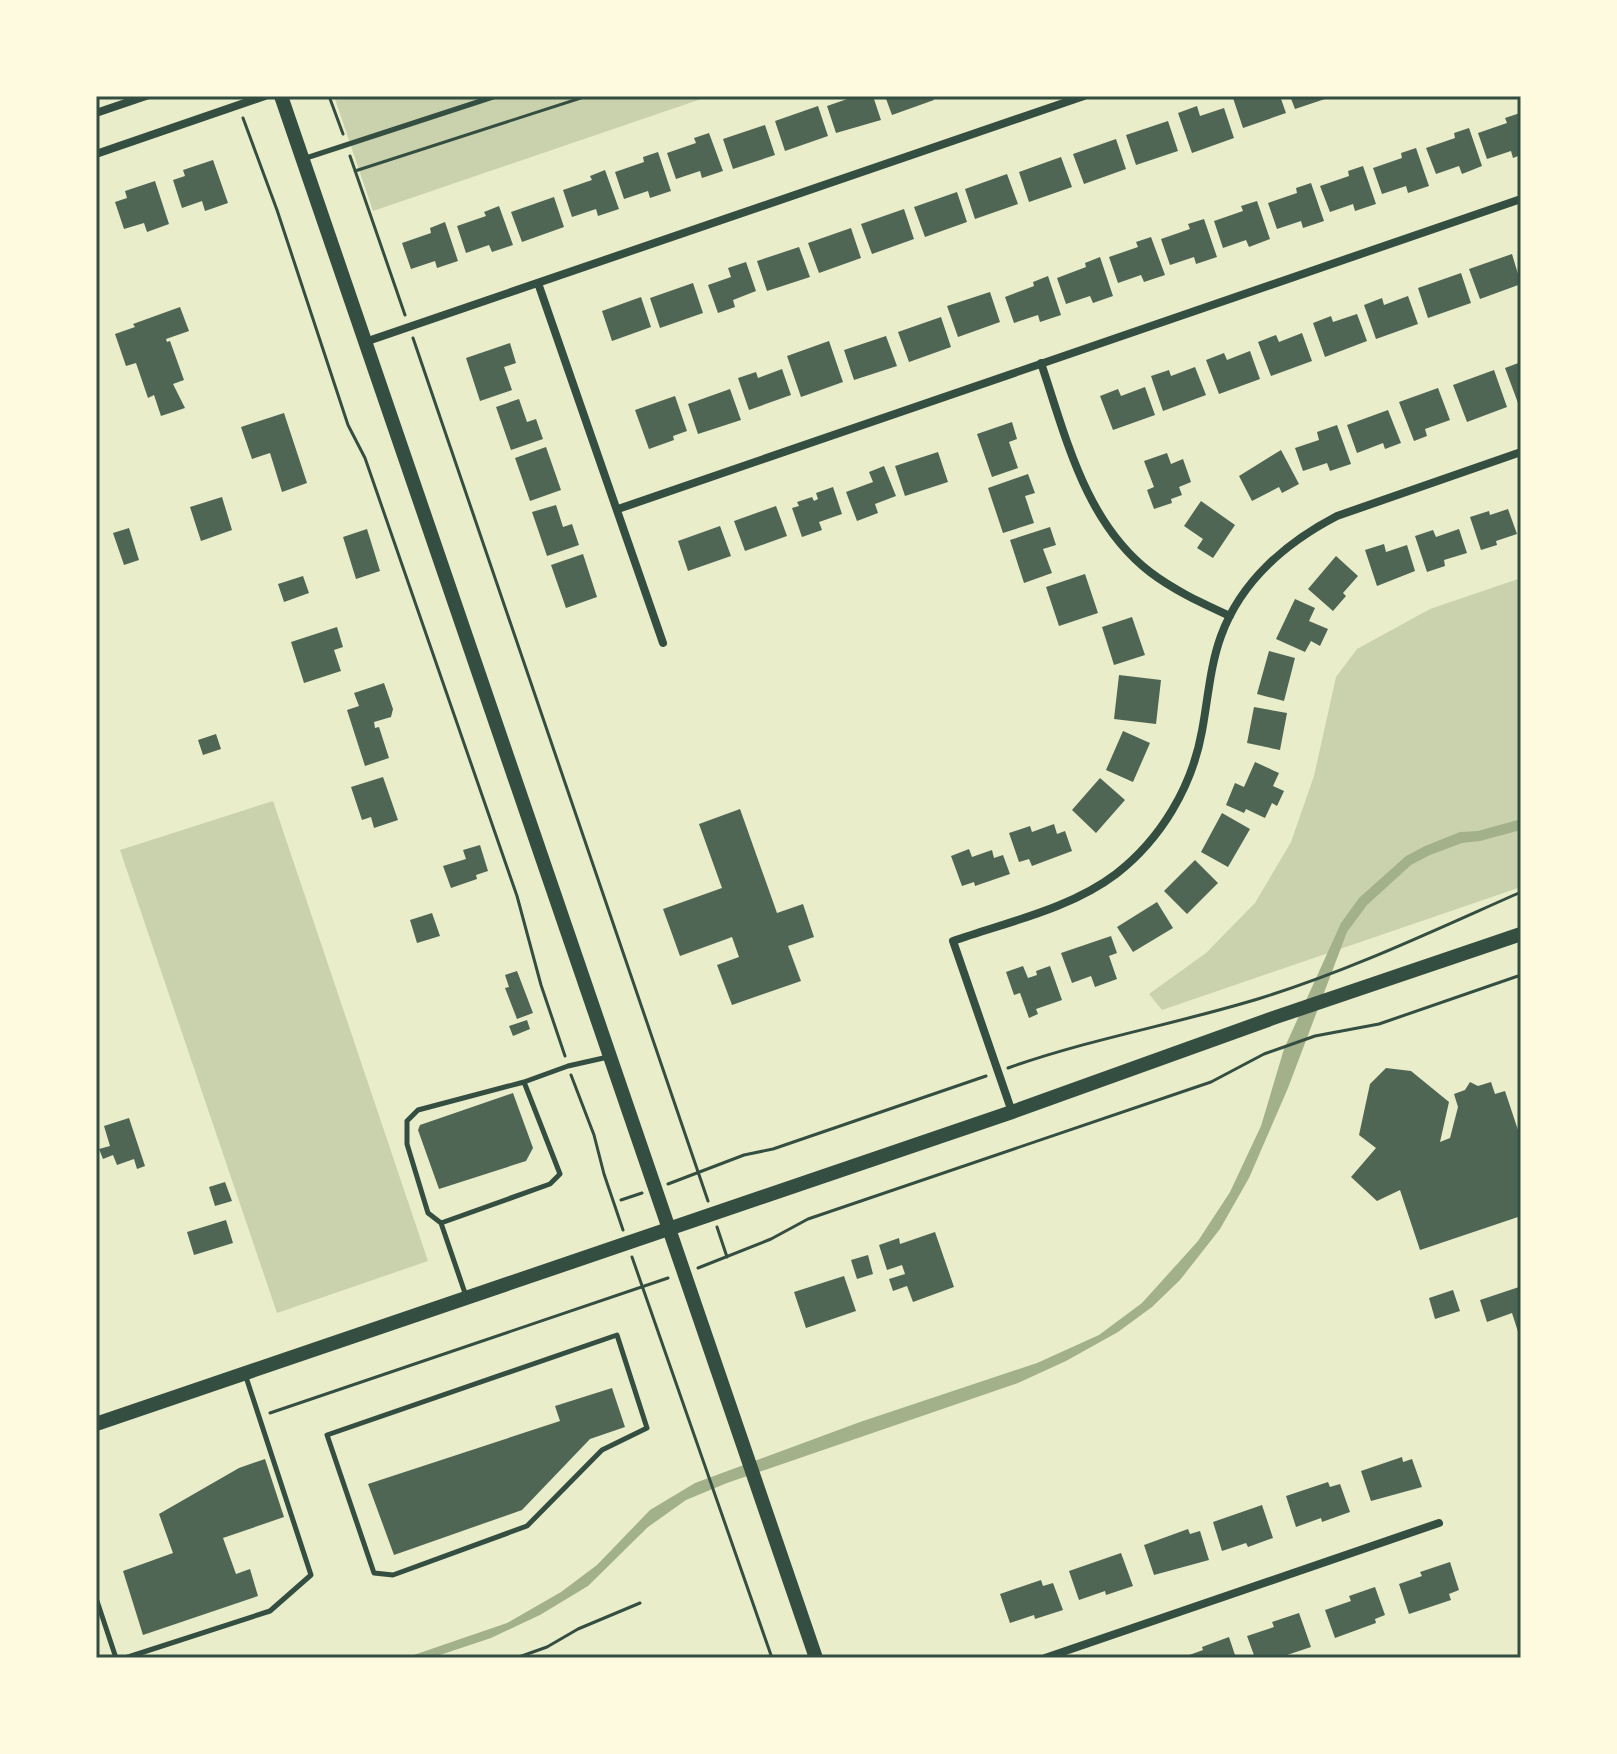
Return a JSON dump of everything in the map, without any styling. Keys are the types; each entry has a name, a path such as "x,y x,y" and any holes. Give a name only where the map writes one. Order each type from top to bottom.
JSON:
{"main road":[{"path":"281,96 816,1658"},
{"path":"96,1424 670,1230 1521,934"}],"street":[{"path":"96,113 146,96"},
{"path":"96,154 265,96"},
{"path":"364,342 1084,96"},
{"path":"618,509 1521,199"},
{"path":"538,283 663,643"},
{"path":"1041,363 1081,480 1108,528 1149,571 1189,597 1230,616"},
{"path":"1012,1112 953,941 1078,897 1117,873 1153,838 1189,777 1202,733 1213,661 1230,616 1254,579 1276,558 1314,529 1362,506 1521,452"},
{"path":"1045,1658 1439,1523"}],"lane":[{"path":"302,159 496,96"},
{"path":"467,1298 441,1223 428,1213 407,1144 407,1121 418,1110 609,1057"},
{"path":"441,1223 550,1184 560,1174 524,1082"},
{"path":"617,1335 647,1428 602,1450 527,1526 393,1575 374,1573 327,1435 617,1335"},
{"path":"125,1658 270,1611 311,1575 245,1374"},
{"path":"96,1598 116,1658"}],"path":[{"path":"329,96 341,127"},
{"path":"355,171 587,96"},
{"path":"243,118 348,425 365,458 460,727 525,918 536,971 563,1051"},
{"path":"351,159 405,315"},
{"path":"413,338 702,1180"},
{"path":"1016,1066 1307,982 1366,961 1521,892"},
{"path":"720,1260 771,1239 808,1219 1211,1082 1264,1054 1315,1036 1379,1024 1521,975"},
{"path":"572,1077 594,1135 617,1214"},
{"path":"688,1177 744,1155 773,1149 980,1078"},
{"path":"723,1248 727,1257"},
{"path":"638,1277 772,1658"},
{"path":"274,1411 655,1283"},
{"path":"516,1658 547,1647 578,1629 640,1603"}],"shaded area":[{"path":"334,96 710,96 373,211"},
{"path":"1521,578 1521,887 1162,1010 1149,994 1206,953 1255,903 1291,842 1314,776 1336,677 1357,649 1430,609"},
{"path":"273,801 428,1261 277,1313 120,850"},
{"path":"1521,819 1521,830 1462,843 1411,865 1367,905 1347,932 1288,1088 1249,1178 1220,1229 1180,1280 1152,1307 1118,1332 1018,1383 727,1483 686,1500 648,1527 588,1586 540,1615 491,1638 431,1658 405,1658 507,1623 561,1592 597,1565 650,1510 695,1483 860,1422 1037,1363 1099,1335 1142,1303 1198,1241 1230,1192 1261,1126 1284,1049 1341,923 1359,898 1406,856 1425,846 1460,832 1478,831"}],"building":[{"path":"856,96 873,96 881,120 836,133 827,106"},
{"path":"885,96 932,96 934,100 892,115"},
{"path":"1280,96 1286,113 1243,128 1233,98"},
{"path":"1290,96 1331,96 1331,97 1295,109"},
{"path":"818,106 828,136 785,151 775,121"},
{"path":"1197,106 1200,116 1224,108 1234,138 1192,153 1178,113"},
{"path":"1520,113 1521,155 1513,158 1511,151 1487,159 1478,133 1507,123 1505,118"},
{"path":"1168,121 1178,151 1136,165 1126,135"},
{"path":"765,125 775,155 733,169 723,139"},
{"path":"1469,128 1482,166 1462,174 1459,166 1436,174 1426,148 1455,138 1454,133"},
{"path":"709,133 723,171 702,178 700,171 676,179 667,153 696,143 694,138"},
{"path":"1116,139 1126,169 1084,184 1073,154"},
{"path":"1416,148 1429,186 1408,193 1406,186 1382,194 1373,168 1402,158 1401,153"},
{"path":"658,152 671,191 650,198 648,191 624,199 615,172 644,162 643,157"},
{"path":"1061,157 1072,187 1029,202 1019,172"},
{"path":"213,160 228,203 205,211 202,201 182,208 173,180 185,176 183,170"},
{"path":"1363,166 1376,204 1355,211 1353,204 1330,212 1320,186 1349,176 1348,171"},
{"path":"605,170 619,209 598,216 596,209 572,217 563,190 592,180 590,176"},
{"path":"1007,174 1018,204 975,219 965,189"},
{"path":"155,181 169,224 147,232 144,223 124,229 115,202 127,198 125,191"},
{"path":"1311,183 1324,221 1303,228 1301,221 1277,229 1268,203 1297,193 1296,188"},
{"path":"957,192 967,222 925,237 914,207"},
{"path":"554,197 564,227 522,242 511,212"},
{"path":"1257,201 1270,239 1249,247 1246,240 1223,248 1214,221 1243,211 1241,206"},
{"path":"499,206 513,245 492,252 489,245 466,253 457,226 486,216 484,212"},
{"path":"904,209 914,239 872,254 861,224"},
{"path":"1204,219 1217,257 1196,264 1194,257 1170,265 1161,239 1190,229 1188,224"},
{"path":"445,222 458,261 437,268 435,261 411,269 402,243 431,233 430,228"},
{"path":"851,228 861,258 819,273 808,243"},
{"path":"1151,237 1165,275 1144,282 1141,275 1118,283 1109,257 1138,247 1136,242"},
{"path":"799,247 810,277 767,291 757,261"},
{"path":"1512,254 1521,284 1480,299 1469,269"},
{"path":"1100,257 1113,296 1093,303 1090,296 1066,304 1057,278 1086,267 1085,263"},
{"path":"746,262 756,291 733,300 735,307 718,313 708,285 731,277 728,268"},
{"path":"1461,273 1471,303 1428,318 1418,288"},
{"path":"1048,276 1061,315 1040,322 1038,315 1014,323 1005,297 1034,286 1033,282"},
{"path":"693,283 703,313 660,328 650,298"},
{"path":"990,292 1000,322 958,337 947,306"},
{"path":"1408,296 1418,324 1376,339 1364,305 1382,298 1384,305"},
{"path":"641,297 651,327 612,341 602,311"},
{"path":"180,307 189,331 166,339 170,341 184,380 173,384 185,408 161,416 154,395 148,398 136,363 126,366 115,334"},
{"path":"1357,314 1367,341 1325,357 1313,323 1331,316 1333,322"},
{"path":"941,317 951,347 909,362 898,332"},
{"path":"1302,333 1312,361 1271,376 1258,342 1276,335 1279,342"},
{"path":"886,336 897,366 854,380 844,350"},
{"path":"829,341 843,382 801,397 787,356"},
{"path":"510,343 516,363 504,367 512,390 480,401 466,358"},
{"path":"1250,351 1260,379 1219,394 1206,360 1224,353 1227,360"},
{"path":"1521,362 1521,402 1518,403 1505,368"},
{"path":"1195,367 1206,395 1163,411 1151,376 1169,370 1171,376"},
{"path":"782,369 791,395 749,410 738,378 756,372 758,378"},
{"path":"1494,370 1507,407 1467,422 1453,385"},
{"path":"1145,387 1155,415 1113,430 1100,396 1118,389 1121,396"},
{"path":"1438,388 1450,420 1425,429 1427,436 1414,441 1399,402"},
{"path":"730,389 741,420 698,434 688,404"},
{"path":"675,396 687,431 673,436 674,440 649,449 635,410"},
{"path":"519,399 527,422 536,419 543,439 511,450 496,407"},
{"path":"1388,410 1401,443 1385,449 1383,443 1357,453 1347,425"},
{"path":"284,413 307,483 282,492 270,453 252,459 241,427"},
{"path":"1012,422 1017,439 1009,442 1018,468 992,477 977,434"},
{"path":"1337,425 1351,464 1330,471 1327,463 1303,471 1295,448 1319,440 1317,432"},
{"path":"546,447 561,490 530,501 515,458"},
{"path":"1281,450 1299,484 1282,493 1279,487 1252,501 1239,476"},
{"path":"938,452 948,482 905,496 895,466"},
{"path":"1167,453 1171,464 1183,459 1191,482 1179,487 1182,495 1171,499 1172,503 1154,509 1147,490 1154,487 1144,461"},
{"path":"884,466 896,496 875,504 878,513 857,521 846,492 873,482 869,472"},
{"path":"1028,474 1035,493 1025,496 1034,523 1003,533 988,488"},
{"path":"833,487 842,514 819,522 822,530 802,537 792,508 799,506 797,502 812,497 814,501 818,499 816,493"},
{"path":"222,497 232,530 201,541 190,507"},
{"path":"1201,501 1235,525 1213,558 1197,548 1203,539 1184,526"},
{"path":"556,505 563,527 572,524 579,545 547,556 532,512"},
{"path":"776,506 787,536 745,551 734,521"},
{"path":"1508,509 1517,534 1481,550 1470,517"},
{"path":"720,526 731,556 688,571 678,541"},
{"path":"1050,527 1056,545 1043,549 1052,573 1024,583 1010,540"},
{"path":"129,528 139,560 124,565 113,533"},
{"path":"367,529 380,571 356,579 343,537"},
{"path":"1459,529 1467,553 1444,560 1445,566 1427,572 1415,536 1433,530 1436,537"},
{"path":"1384,544 1386,552 1407,545 1415,571 1377,586 1365,550"},
{"path":"583,554 597,597 566,608 551,565"},
{"path":"1336,556 1358,576 1333,611 1308,589"},
{"path":"1085,574 1098,613 1059,626 1046,587"},
{"path":"303,576 309,593 284,602 278,584"},
{"path":"1295,599 1315,608 1309,621 1328,629 1320,646 1311,641 1305,652 1276,639"},
{"path":"1132,617 1145,655 1114,665 1102,627"},
{"path":"337,627 343,647 334,650 341,671 304,683 291,642"},
{"path":"1269,651 1295,658 1284,701 1257,694"},
{"path":"1119,675 1161,680 1156,724 1114,719"},
{"path":"384,683 393,709 391,717 374,722 375,728 379,727 389,758 365,766 347,710 359,706 354,693"},
{"path":"1254,707 1287,713 1280,750 1247,743"},
{"path":"1123,731 1150,743 1133,782 1106,770"},
{"path":"216,734 221,749 203,755 198,740"},
{"path":"1255,762 1279,773 1273,786 1284,791 1277,806 1272,803 1265,818 1246,809 1244,813 1226,805 1235,783 1244,787"},
{"path":"383,777 398,820 374,828 371,817 362,820 351,787"},
{"path":"1100,778 1125,800 1096,833 1072,810"},
{"path":"740,809 777,913 803,904 814,937 788,946 801,981 732,1005 717,965 739,957 732,937 680,956 663,909 722,888 699,824"},
{"path":"1222,813 1250,829 1228,867 1201,852"},
{"path":"1054,824 1057,834 1065,831 1072,851 1032,866 1029,859 1019,862 1009,833 1030,826 1032,832"},
{"path":"480,845 488,871 476,875 477,879 451,888 443,866 466,859 463,850"},
{"path":"969,849 972,857 992,850 994,858 1003,855 1010,874 975,886 974,882 962,886 951,856"},
{"path":"1195,860 1218,883 1187,914 1164,891"},
{"path":"1157,902 1173,928 1133,952 1117,927"},
{"path":"432,913 440,936 417,943 410,920"},
{"path":"1111,936 1117,953 1109,956 1117,979 1095,987 1091,976 1072,983 1061,953"},
{"path":"1023,966 1028,978 1050,966 1062,1000 1036,1009 1038,1014 1029,1018 1020,993 1014,995 1006,972"},
{"path":"517,971 533,1013 517,1019 505,988 509,987 505,975"},
{"path":"527,1020 530,1029 513,1036 509,1026"},
{"path":"1386,1068 1411,1071 1449,1102 1440,1142 1450,1138 1458,1107 1454,1094 1465,1090 1470,1082 1478,1086 1491,1082 1495,1094 1505,1091 1521,1139 1521,1216 1420,1250 1400,1190 1377,1201 1351,1177 1376,1148 1359,1135 1370,1084"},
{"path":"513,1093 533,1148 526,1161 439,1189 418,1130 420,1125"},
{"path":"129,1118 145,1166 137,1169 134,1159 117,1165 113,1155 103,1159 99,1149 110,1146 104,1126"},
{"path":"225,1182 232,1201 215,1206 209,1187"},
{"path":"226,1220 233,1243 194,1255 187,1232"},
{"path":"935,1232 954,1287 913,1302 907,1286 893,1291 889,1279 905,1274 902,1265 887,1270 879,1245 899,1238 900,1244"},
{"path":"868,1255 873,1274 857,1279 851,1260"},
{"path":"844,1276 856,1311 806,1328 794,1292"},
{"path":"1519,1287 1520,1338 1512,1313 1487,1322 1480,1300"},
{"path":"1453,1290 1460,1311 1435,1319 1429,1298"},
{"path":"612,1388 625,1427 590,1439 522,1510 394,1555 368,1484 560,1421 555,1406"},
{"path":"1402,1457 1403,1462 1412,1459 1422,1487 1371,1501 1361,1471"},
{"path":"265,1459 284,1517 223,1538 236,1574 250,1569 258,1596 143,1635 123,1571 173,1553 159,1514 239,1468"},
{"path":"1328,1482 1330,1487 1340,1484 1350,1512 1296,1527 1286,1496"},
{"path":"1262,1505 1273,1538 1248,1547 1246,1543 1222,1551 1213,1522"},
{"path":"1188,1529 1190,1534 1200,1531 1209,1560 1154,1575 1144,1545"},
{"path":"1121,1553 1133,1586 1079,1600 1069,1571"},
{"path":"1450,1562 1459,1590 1449,1594 1451,1600 1409,1614 1399,1584 1422,1576 1420,1572"},
{"path":"1041,1580 1043,1586 1053,1583 1063,1610 1010,1623 1000,1594"},
{"path":"1375,1587 1385,1615 1375,1619 1376,1623 1335,1638 1325,1610 1351,1601 1349,1596"},
{"path":"1299,1613 1311,1647 1278,1658 1255,1658 1247,1636 1274,1627 1272,1622"},
{"path":"1229,1637 1236,1658 1181,1658 1203,1650 1202,1647"}]}
